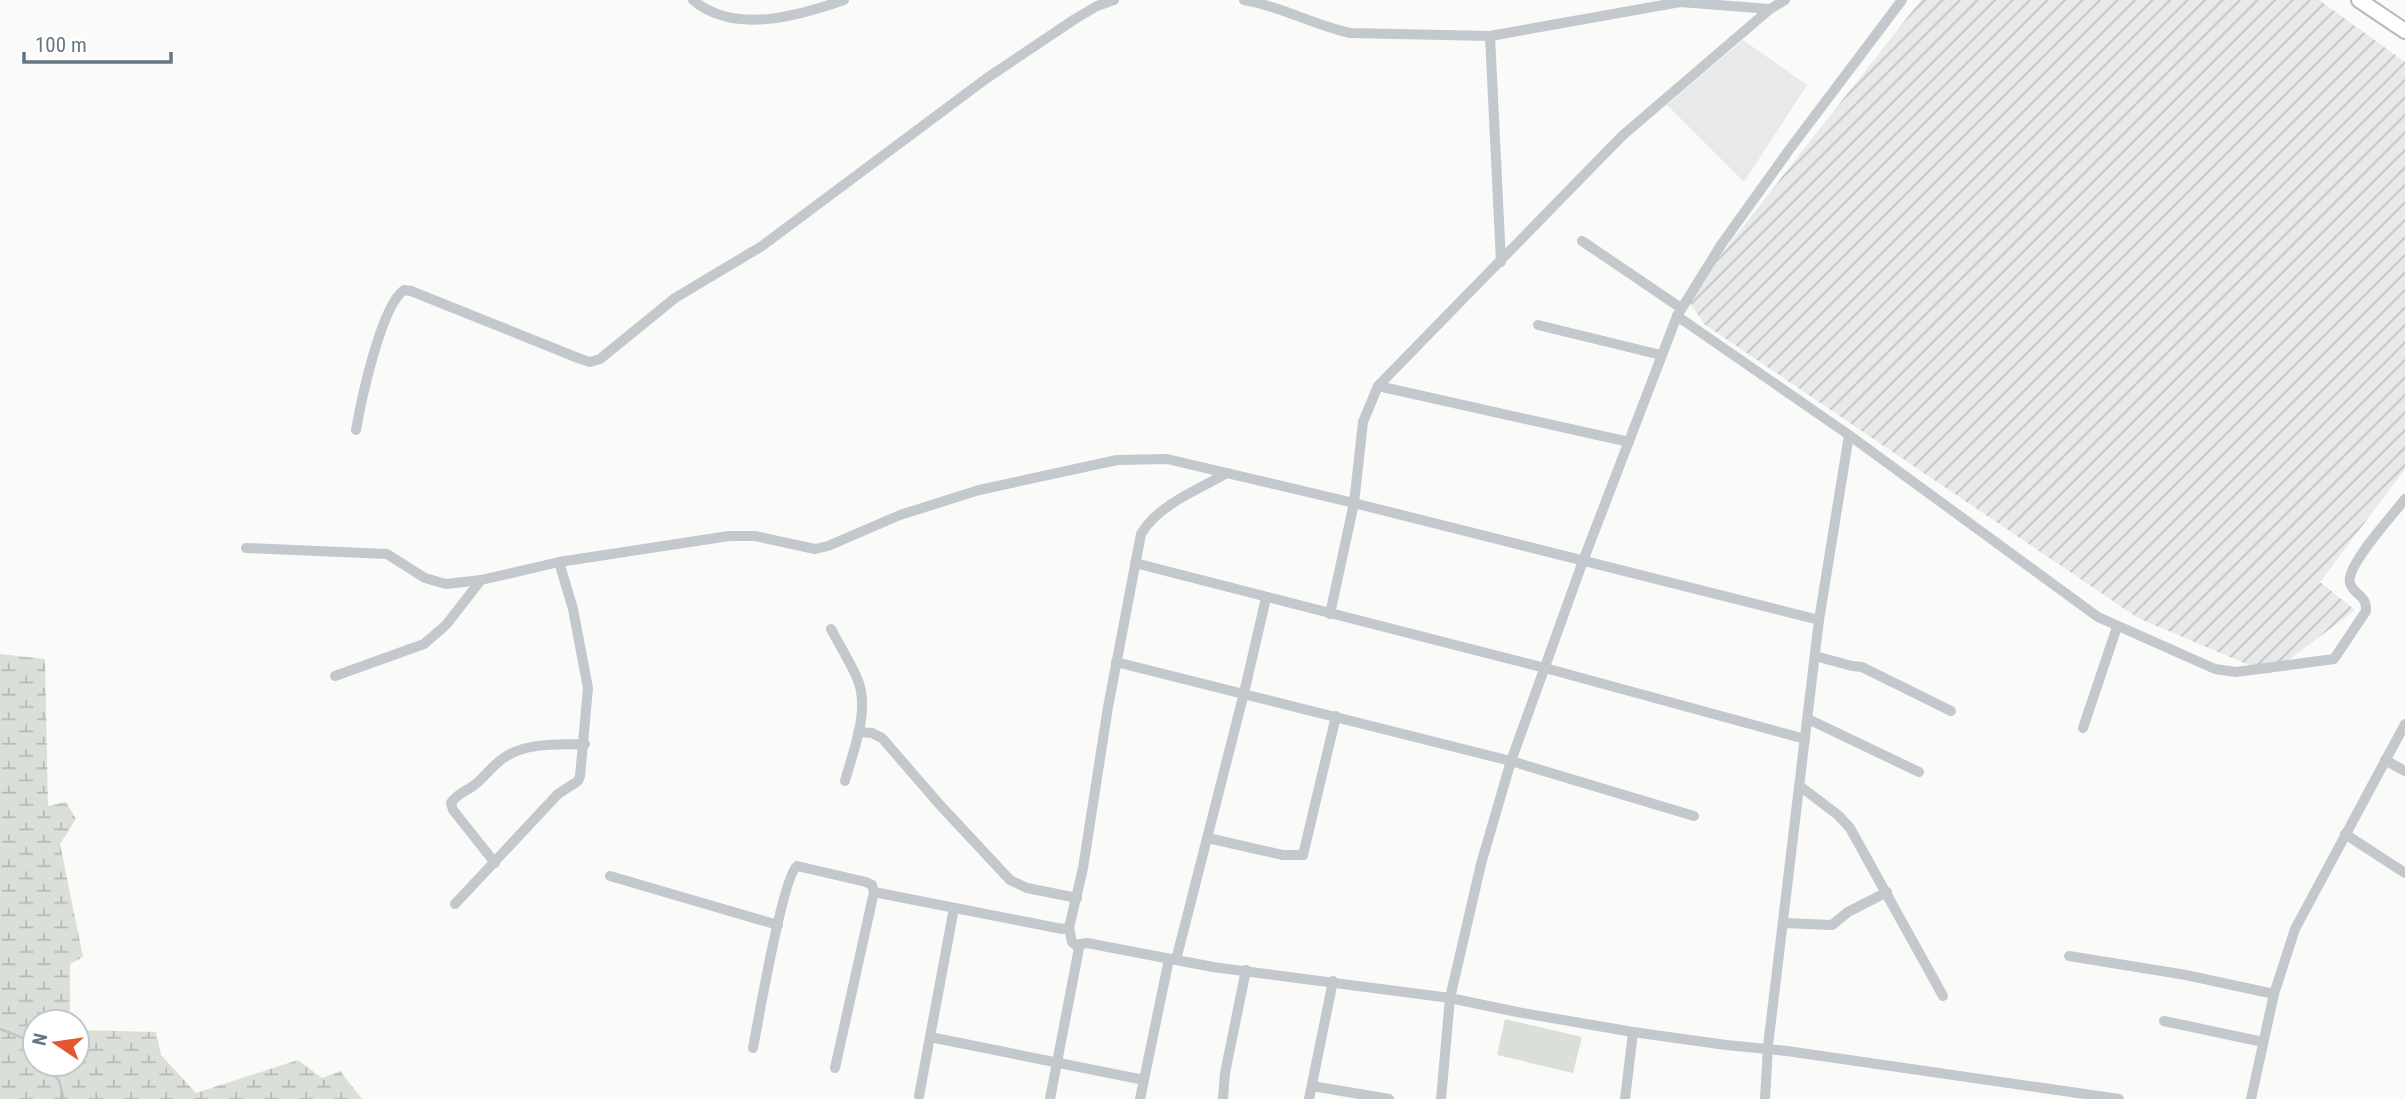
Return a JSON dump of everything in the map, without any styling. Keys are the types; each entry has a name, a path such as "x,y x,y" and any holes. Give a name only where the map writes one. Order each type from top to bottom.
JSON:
{"main road":[{"path":"2359,0 2405,31"}],"street":[{"path":"693,0 704,9 721,16 741,19 775,18 844,0"},
{"path":"356,430 362,394 375,351 395,300 404,290 578,358 590,362 600,359 676,298 762,246 987,78 1074,19 1114,0"},
{"path":"1244,0 1272,7 1330,29 1350,33 1490,36 1661,4 1742,3 1770,9"},
{"path":"1330,614 1354,503 1363,422 1378,386 1622,135 1770,9 1785,0"},
{"path":"1441,1099 1450,998 1482,864 1511,761 1583,561 1679,312 1721,245 1902,0"},
{"path":"1490,36 1501,262"},
{"path":"1582,241 2098,617 2216,669 2236,672 2329,662 2337,655 2366,611 2367,603 2350,581 2356,563 2405,499"},
{"path":"1538,325 1661,355"},
{"path":"1378,386 1629,442"},
{"path":"1765,1099 1768,1050 1819,620 1849,435"},
{"path":"246,548 387,554 437,583 446,584 481,580 559,562 742,536 815,549 900,515 965,494 1117,460 1167,459 1354,503 1819,620"},
{"path":"1079,948 1072,942 1069,928 1077,898 1116,662 1142,534 1151,519 1227,473"},
{"path":"455,904 558,794 578,781 582,769 589,688 573,609 559,562"},
{"path":"1135,563 1805,738"},
{"path":"335,676 424,644 446,625 481,580"},
{"path":"1140,1099 1172,959 1208,838 1266,598"},
{"path":"2083,728 2117,627"},
{"path":"831,629 859,680 862,700 858,732 845,781"},
{"path":"1815,656 1862,667 1951,710"},
{"path":"1116,662 1511,761 1694,816"},
{"path":"1208,838 1283,855 1303,855 1336,716"},
{"path":"1808,719 1919,772"},
{"path":"2250,1099 2274,994 2295,929 2405,724"},
{"path":"858,732 872,733 883,738 940,805 1010,880 1027,888 1077,898"},
{"path":"495,863 453,810 451,803 454,799 472,787 503,758 519,750 534,746 585,744"},
{"path":"2385,760 2405,771"},
{"path":"1801,787 1844,821 1887,892 1943,996"},
{"path":"2345,834 2405,873"},
{"path":"753,1048 791,873 797,866 866,882 872,885 874,892 835,1068"},
{"path":"610,876 778,926"},
{"path":"874,892 1062,929 1069,928"},
{"path":"1783,923 1832,925 1848,912 1887,892"},
{"path":"919,1096 954,908"},
{"path":"1050,1099 1080,944 1096,943 1172,959 1450,998 1633,1032 1787,1051 2119,1099"},
{"path":"2069,956 2186,975 2274,994"},
{"path":"1223,1099 1225,1073 1246,970"},
{"path":"1309,1099 1333,981"},
{"path":"2164,1021 2263,1042"},
{"path":"1625,1099 1633,1032"},
{"path":"930,1037 1144,1080"},
{"path":"1312,1086 1389,1099"}],"shaded area":[{"path":"1921,0 2319,0 2405,62 2405,469 2320,582 2355,610 2270,674 2138,618 1704,324 1687,298"},
{"path":"1743,40 1807,85 1744,182 1667,105"}],"green space":[{"path":"0,654 45,659 48,806 66,802 76,819 60,844 83,957 70,964 70,1008 21,1008 21,1078 91,1078 91,1030 156,1032 161,1055 196,1093 298,1060 322,1078 340,1071 362,1099 0,1099"},
{"path":"1505,1019 1582,1037 1573,1073 1497,1055"}],"waterway":[{"path":"0,1029 21,1037"},
{"path":"57,1078 64,1099"}]}
